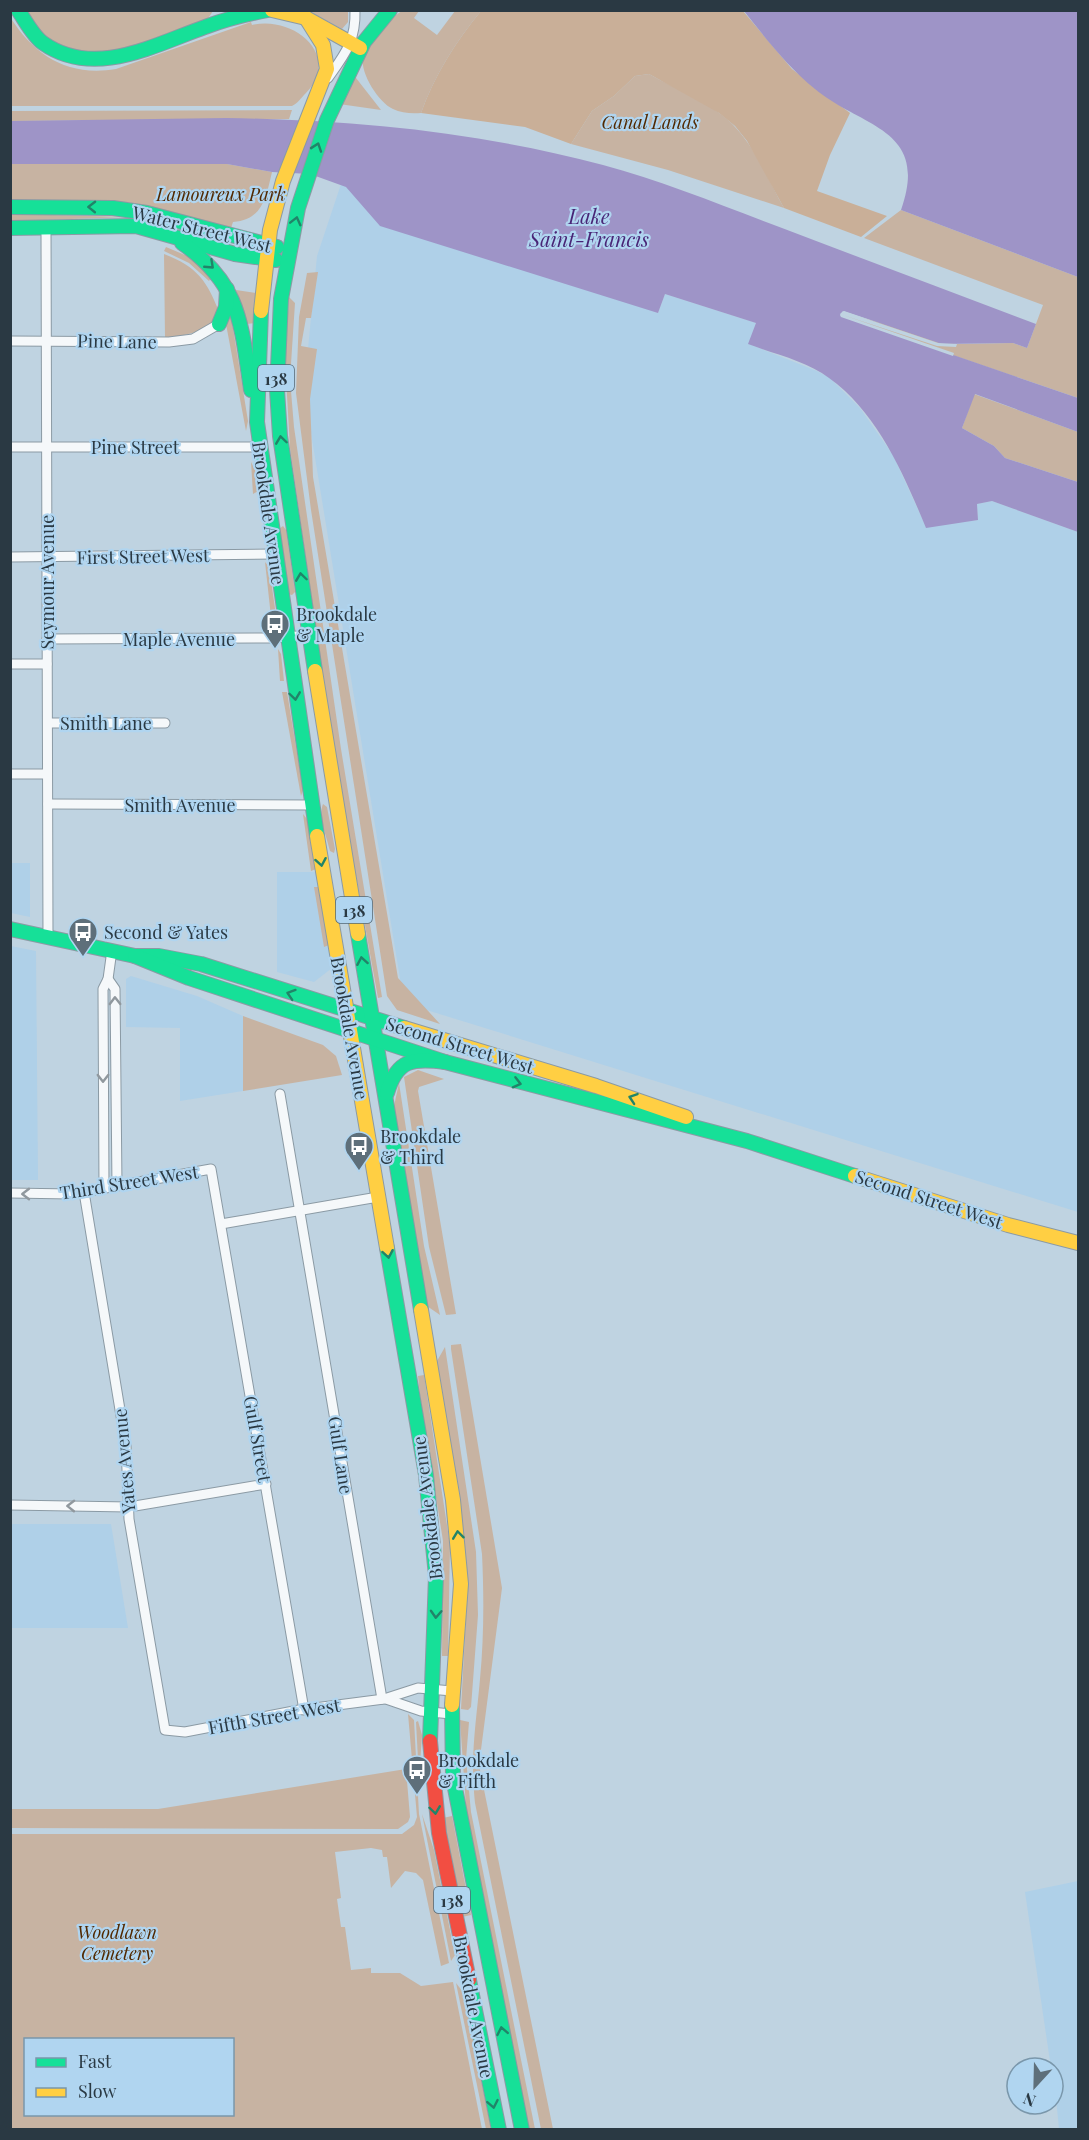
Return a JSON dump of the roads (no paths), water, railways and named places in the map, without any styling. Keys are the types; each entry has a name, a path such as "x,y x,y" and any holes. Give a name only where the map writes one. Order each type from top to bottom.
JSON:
{"main road":[{"path":"18,10 41,42 67,57 93,62 120,58 243,16 270,10 306,18 355,45"},
{"name":"Brookdale Avenue","path":"390,10 355,45 305,184 288,258 277,322 276,391 280,436 310,635 459,1547 460,1612 452,1691 452,1761 461,1823 522,2130"},
{"name":"Brookdale Avenue","path":"306,18 318,34 326,52 327,69 283,181 269,243 261,300 257,422 312,805 403,1338 435,1545 436,1603 430,1747 439,1833 499,2130"},
{"name":"Water Street West","path":"10,207 113,208 269,243 280,248 288,258"},
{"name":"Water Street West","path":"10,228 125,226 162,232 235,254 266,260 288,258"},
{"path":"162,232 196,251 216,268 227,283 236,307 257,422"},
{"path":"219,324 226,307 227,283"},
{"name":"Second Street West","path":"10,929 135,956 189,978 445,1062 747,1141"},
{"name":"Second Street West","path":"135,956 159,956 201,964 347,1012 597,1086 747,1141 1008,1225 1078,1243"},
{"path":"386,1099 391,1078 401,1065 424,1060 445,1062"},
{"path":"403,1338 425,1332"}],"street":[{"path":"321,88 355,45 355,10"},
{"name":"Seymour Avenue","path":"46,229 48,936"},
{"name":"Pine Lane","path":"10,340 169,342 193,339 219,324"},
{"name":"Pine Street","path":"10,447 260,447"},
{"name":"First Street West","path":"10,557 275,554"},
{"name":"Maple Avenue","path":"47,639 287,638 310,635"},
{"path":"10,664 47,664"},
{"name":"Smith Lane","path":"48,723 165,723"},
{"path":"10,774 47,774"},
{"name":"Smith Avenue","path":"48,804 312,805"},
{"path":"104,1188 103,989 108,979 112,950"},
{"path":"108,979 115,989 117,1186"},
{"path":"103,1055 116,1055"},
{"name":"Gulf Lane","path":"280,1094 383,1699"},
{"path":"104,1131 116,1131"},
{"name":"Third Street West","path":"10,1193 84,1192 211,1169"},
{"name":"Gulf Street","path":"211,1169 304,1710"},
{"name":"Yates Avenue","path":"84,1192 126,1446 129,1507 165,1730"},
{"path":"221,1224 378,1197"},
{"path":"10,1505 129,1507 266,1484"},
{"name":"Fifth Street West","path":"165,1730 182,1732 304,1710 383,1699 418,1688 452,1691"},
{"name":"Fifth Street West","path":"383,1699 431,1713 451,1714"}],"water":[{"path":"744,11 1078,11 1078,277 901,210 908,183 906,162 899,146 886,133 815,89 778,52"},
{"name":"Lake Saint-Francis","path":"226,118 369,125 416,130 510,144 603,165 693,194 1036,324 1027,348 1013,343 942,344 844,311 840,316 1078,398 1078,432 975,394 962,428 994,446 1005,458 1078,482 1078,532 992,501 977,504 978,520 926,528 899,466 862,409 846,392 820,372 801,362 748,344 756,323 665,294 658,313 380,226 346,187 310,174 272,172 227,164 11,164 11,121"}],"place":[{"name":"Brookdale & Maple","path":"275,650"},
{"name":"Second & Yates","path":"83,958"},
{"name":"Brookdale & Third","path":"359,1172"},
{"name":"Brookdale & Fifth","path":"417,1796"}],"park label":[{"name":"Canal Lands","path":"650,122"},
{"name":"Lamoureux Park","path":"221,194"},
{"name":"Woodlawn Cemetery","path":"117,1942"}]}
